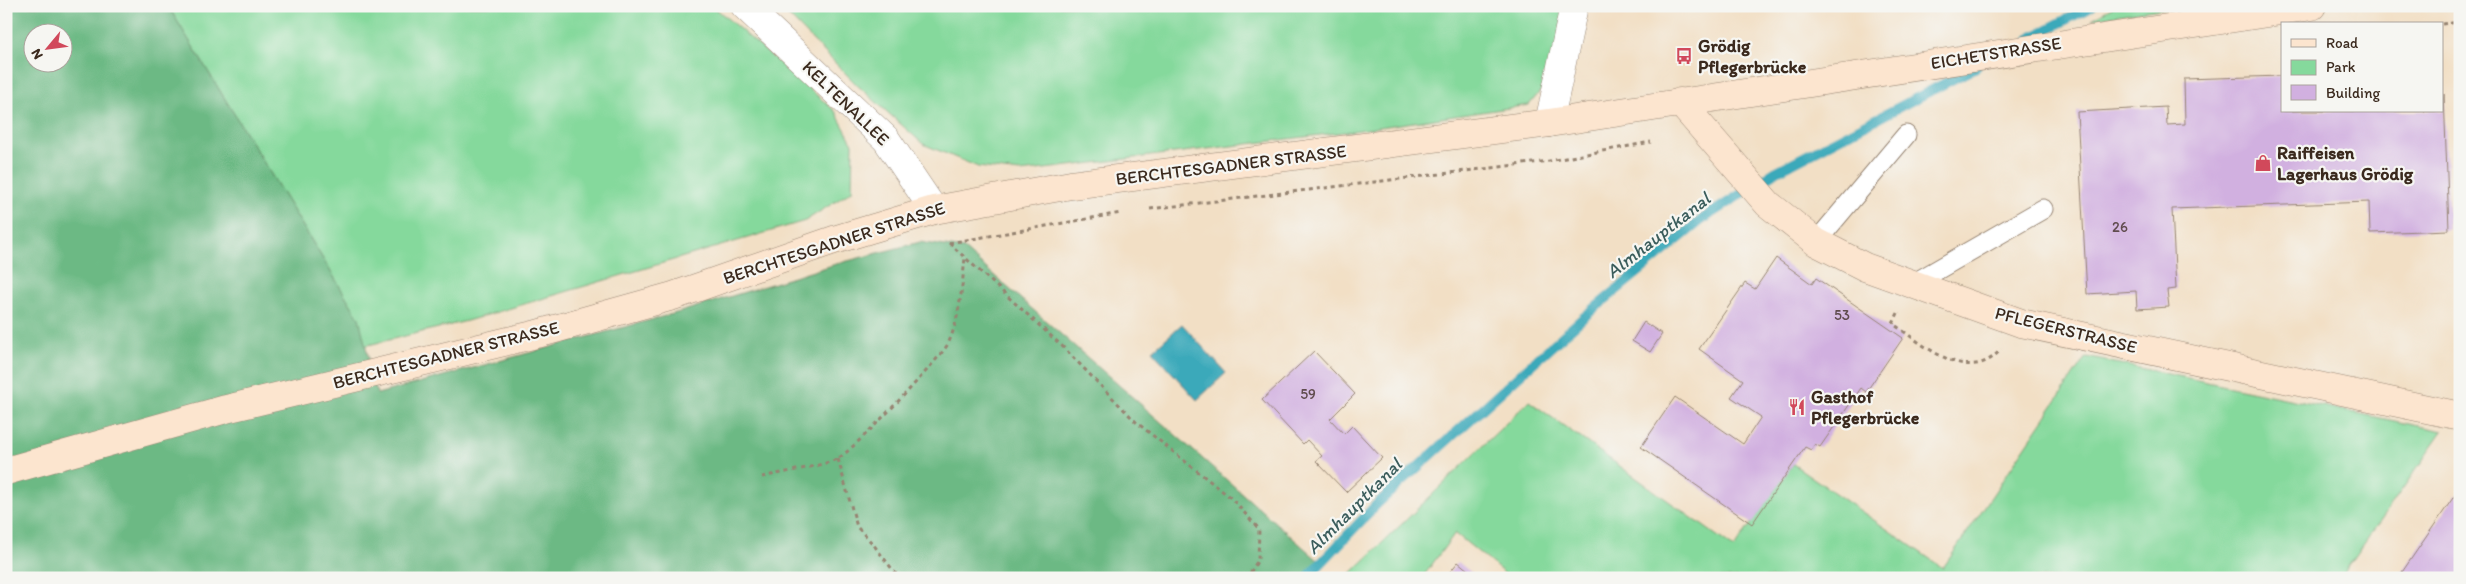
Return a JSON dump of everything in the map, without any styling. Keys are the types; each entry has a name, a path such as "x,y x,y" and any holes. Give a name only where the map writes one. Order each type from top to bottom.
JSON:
{"main road":[{"name":"EICHETSTRASSE","path":"1680,102 2312,6"},
{"name":"BERCHTESGADNER STRASSE","path":"6,471 226,409 546,332 673,296 834,240 934,210 1071,185 1549,123 1680,102"},
{"name":"PFLEGERSTRASSE","path":"1680,102 1768,204 1816,242 1865,267 2021,323 2460,416"}],"street":[{"name":"KELTENALLEE","path":"745,6 886,139 934,210"},
{"path":"1549,123 1574,6"}],"lane":[{"path":"1816,242 1906,135"},
{"path":"1911,285 2043,209"}],"path":[{"path":"2444,24 2460,22"},
{"path":"1145,210 1549,161 1652,142"},
{"path":"1126,212 949,243 1062,346 1136,422 1232,498 1259,529 1258,560 1247,578"},
{"path":"762,477 838,459 874,426 947,345 959,306 965,258"},
{"path":"1911,285 1893,324 1931,350 1957,364 1970,365 1987,361 1998,352 2021,323"},
{"path":"838,459 857,527 873,544 899,578"}],"green space":[{"path":"6,6 168,6 359,318 377,394 680,312 836,264 920,242 964,249 1319,561 1307,578 6,578"},
{"path":"168,6 713,6 835,111 853,144 852,191 805,221 467,321 364,346 359,318"},
{"path":"779,6 1565,6 1553,76 1529,105 1353,131 1020,172 978,167 923,144 857,85"},
{"path":"2115,6 2180,6 2091,19"},
{"path":"2086,357 2443,431 2340,578 1510,578 1455,533 1422,578 1346,578 1529,401 1734,548 1793,464 1943,568"}],"water":[{"path":"1182,324 1226,373 1197,400 1152,351"}],"building":[{"name":"Raiffeisen Lagerhaus Grödig","path":"2281,76 2281,112 2444,112 2444,94 2449,230 2370,233 2369,202 2172,209 2176,289 2167,290 2169,307 2137,309 2136,291 2087,294 2077,112 2166,107 2167,125 2185,124 2184,79"},
{"name":"Gasthof Pflegerbrücke","path":"1776,258 1812,284 1816,278 1903,338 1866,392 1861,388 1820,447 1815,444 1811,450 1805,447 1752,524 1641,447 1675,397 1743,444 1761,417 1731,397 1743,380 1699,349 1745,283 1755,289"},
{"path":"1644,322 1662,334 1650,352 1632,341"},
{"path":"1314,351 1355,394 1330,419 1344,434 1352,426 1382,458 1346,492 1316,461 1322,456 1307,440 1303,444 1262,400"},
{"path":"2455,495 2460,499 2460,578 2398,578"},
{"path":"1458,562 1478,578 1445,578"}],"waterway":[{"name":"Almhauptkanal","path":"2029,39 2092,6"},
{"name":"Almhauptkanal","path":"1307,578 1377,504 1584,317 1704,218 1775,172 1976,67"}],"place":[{"name":"Grödig Pflegerbrücke","path":"1684,56"},
{"name":"Raiffeisen Lagerhaus Grödig","path":"2263,163"},
{"name":"Gasthof Pflegerbrücke","path":"1797,407"}]}
